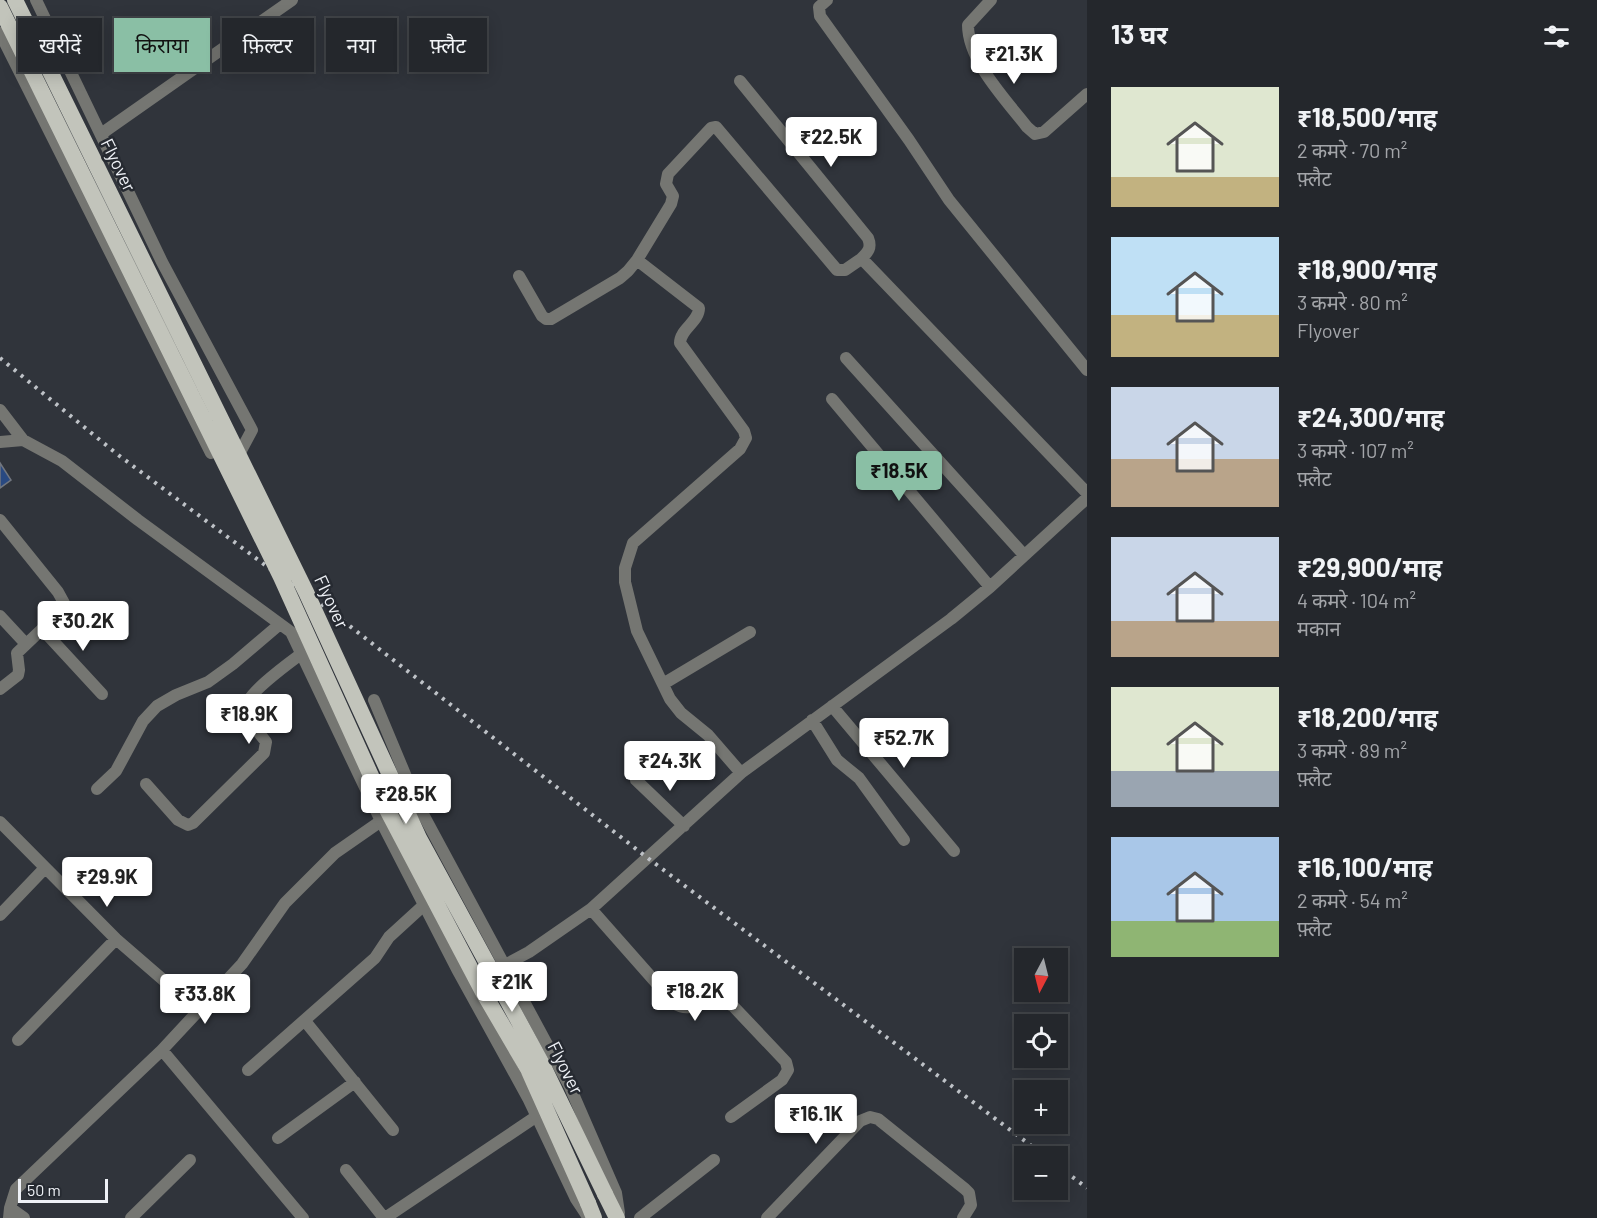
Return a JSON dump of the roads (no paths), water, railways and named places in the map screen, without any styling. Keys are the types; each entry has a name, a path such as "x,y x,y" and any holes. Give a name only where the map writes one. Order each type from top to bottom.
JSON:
{"highway":[{"name":"Flyover","path":"15,0 306,592 419,838 542,1064 619,1218"},
{"name":"Flyover","path":"0,7 281,577 382,800 483,992 528,1069 590,1213"}],"street":[{"path":"0,33 225,481 252,430 162,262 36,0"},
{"path":"101,134 292,0"},
{"path":"826,0 819,7 820,16 909,140 949,201 1087,370"},
{"path":"991,0 968,25 968,34 985,72 1027,128 1035,134 1044,132 1087,94"},
{"path":"519,276 546,319 551,319 620,278 637,260 671,204 673,196 666,184 668,174 711,128 716,127 837,270 845,270 861,260 870,247 868,238 740,81"},
{"path":"637,260 699,308 698,315 680,337 680,343 746,435 745,442 740,449 633,543 628,555 625,582 629,603 638,631 675,707 708,735 741,773"},
{"path":"503,966 529,952 591,909 741,773 942,626 1086,501 861,260"},
{"path":"846,358 1024,555"},
{"path":"832,399 990,586"},
{"path":"0,410 22,440 62,461 146,527 291,632 381,821 424,905 537,1116 576,1199 590,1213"},
{"path":"0,442 22,440"},
{"path":"0,520 63,599 60,612 16,656 19,666 18,675 0,690"},
{"path":"0,616 26,644"},
{"path":"97,789 116,771 143,721 157,706 176,695 208,682 280,624"},
{"path":"42,629 102,694"},
{"path":"663,684 750,632"},
{"path":"146,784 178,820 188,825 193,823 264,753 266,742 245,713 246,704 265,684 301,654"},
{"path":"374,700 417,803 570,1088 616,1193 619,1218"},
{"path":"832,706 954,851"},
{"path":"812,720 837,760 859,778 904,840"},
{"path":"636,780 684,826"},
{"path":"24,1218 10,1213 16,1189 162,1050 242,964 285,903 335,853 381,821 417,803"},
{"path":"0,822 116,939 198,1010"},
{"path":"0,915 45,868"},
{"path":"248,1070 375,958 389,937 424,905"},
{"path":"591,909 674,1003 682,1008 688,1008 720,1000 733,1006 786,1062 788,1070 782,1080 731,1117"},
{"path":"18,1040 116,939"},
{"path":"305,1021 393,1130"},
{"path":"162,1050 303,1218"},
{"path":"278,1138 355,1082"},
{"path":"345,1170 384,1218 537,1116"},
{"path":"767,1218 860,1121 870,1117 878,1119 969,1193 971,1205 963,1218"},
{"path":"131,1218 190,1160"},
{"path":"640,1218 714,1160"}],"railway":[{"path":"0,358 117,454 281,577 306,592 649,859 1032,1146"},
{"path":"1068,1174 1087,1188"}]}
